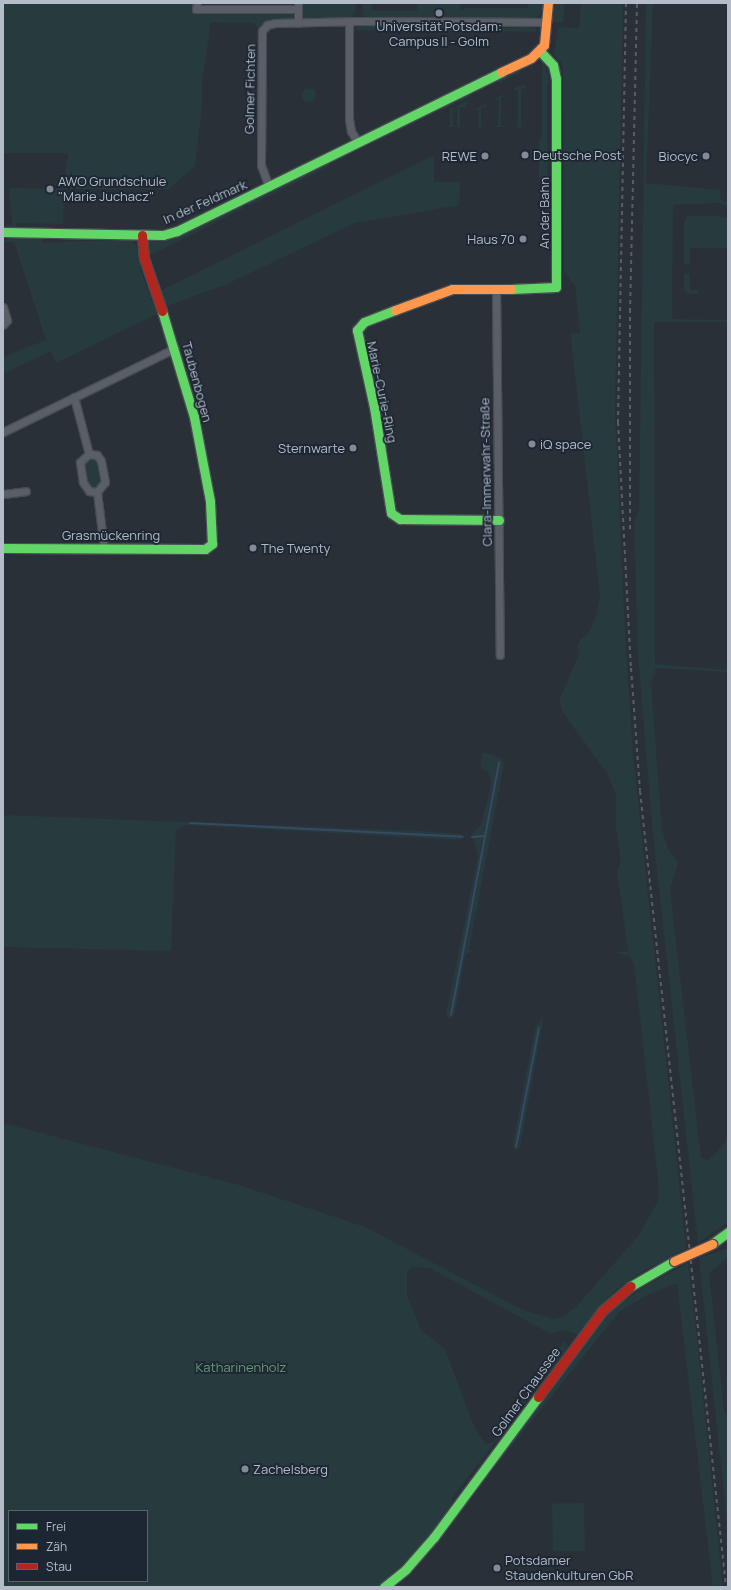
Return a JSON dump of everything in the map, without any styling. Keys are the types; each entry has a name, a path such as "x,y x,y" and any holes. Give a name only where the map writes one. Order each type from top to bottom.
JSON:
{"street":[{"path":"197,3 196,9 298,6 298,23"},
{"path":"540,51 547,22 548,3"},
{"name":"Golmer Fichten","path":"269,187 262,170 262,31 270,23 547,22"},
{"path":"349,23 349,119 351,131 358,143"},
{"name":"In der Feldmark","path":"3,232 163,235 177,231 524,62 540,51"},
{"name":"An der Bahn","path":"540,51 553,65 556,79 558,284"},
{"name":"Taubenbogen","path":"142,235 144,258 175,348 201,448 213,538"},
{"name":"Marie-Curie-Ring","path":"499,520 400,519 391,513 374,407 357,330 364,322 452,289 548,289 558,284"},
{"name":"Clara-Immerwahr-Straße","path":"496,288 500,656"},
{"path":"3,307 7,320 3,325"},
{"path":"3,432 175,348"},
{"path":"74,397 89,454"},
{"path":"89,454 80,462 83,482 89,491 97,492"},
{"path":"89,454 97,456 101,461 104,482 97,492 104,548"},
{"path":"3,494 26,491"},
{"name":"Grasmückenring","path":"3,548 204,548 212,544 213,538"},
{"name":"Golmer Chaussee","path":"384,1587 429,1543 602,1311 636,1281 712,1243 728,1232"},
{"name":"Golmer Chaussee","path":"712,1243 728,1239"}],"green space":[{"path":"3,3 197,3 196,9 291,11 295,16 291,20 268,21 260,30 253,23 211,22 202,82 202,106 195,166 169,189 64,189 68,153 3,153"},
{"path":"202,3 295,3 292,6 205,7"},
{"path":"303,3 356,3 355,14 350,18 303,18 300,16 300,4"},
{"path":"363,3 372,3 372,11 417,11 417,3 460,3 461,10 465,10 465,8 528,8 528,3 545,3 544,12 534,19 366,18 363,14"},
{"path":"553,3 565,3 563,22 552,22"},
{"name":"Katharinenholz","path":"581,3 623,3 615,411 625,633 633,754 686,1248 638,1274 617,1289 598,1309 579,1335 564,1330 551,1334 430,1268 412,1267 407,1272 407,1296 421,1330 445,1349 470,1416 478,1434 487,1444 491,1443 497,1438 564,1341 568,1347 452,1498 453,1502 424,1544 378,1587 3,1587 3,1123 239,1185 365,1227 523,1310 552,1319 562,1317 576,1307 638,1236 657,1203 659,1189 634,964 630,957 614,952 628,951 617,871 621,862 616,829 616,794 607,773 563,713 559,700 578,657 580,649 577,648 580,640 588,633 595,620 600,595 571,340 571,333 580,333 575,286 564,272 563,65 554,54 558,27 579,28"},
{"path":"646,3 653,3 646,183 720,190 720,199 728,203 728,206 717,203 673,205 672,319 728,320 728,322 654,322 655,664 728,670 728,672 656,668 651,683 662,830 668,849 678,863 670,890 701,1158 708,1160 728,1140 728,1222 698,1243 652,824 638,655 634,522 639,511"},
{"path":"362,24 396,27 402,25 403,28 413,25 414,31 353,30"},
{"path":"435,25 443,27 456,27 458,25 469,28 471,25 480,25 482,28 495,28 501,25 504,28 515,28 521,25 531,28 536,25 536,32 433,31"},
{"path":"542,64 546,67 549,81 547,88 548,182 539,182 539,139 542,138"},
{"path":"517,70 522,72 499,83 497,79"},
{"path":"524,84 526,88 521,89 521,126 526,127 514,128 518,126 518,90 513,89"},
{"path":"309,88 314,90 316,95 314,100 309,102 304,100 302,95 304,90"},
{"path":"469,93 471,96 459,102 457,99 453,101 454,104 445,109 445,104"},
{"path":"505,94 506,97 501,97 501,125 506,127 493,127 498,125 499,100 493,99"},
{"path":"472,99 465,107 460,107 460,126 465,127 457,127 457,106"},
{"path":"486,104 486,107 481,108 481,125 485,127 473,127 478,126 479,110 474,109"},
{"path":"455,107 452,114 454,127 445,127 450,125 450,109"},
{"path":"434,155 434,182 460,182 459,205 355,223 225,285 167,306 160,304 156,293"},
{"path":"328,163 330,166 249,206 247,202"},
{"path":"9,188 64,189 63,224 16,223 16,229 7,229 3,225 12,225"},
{"path":"242,205 244,208 145,258 144,246 148,241 182,233"},
{"path":"688,216 716,216 728,218 728,248 690,248 690,265 686,265 684,262 684,221"},
{"path":"8,236 42,236 43,243 130,239 138,248 143,264 139,266 157,314 56,363 51,351 3,374 3,357 46,340 14,242 3,242 3,240 8,240"},
{"path":"690,273 690,290 698,290 698,294 687,294 684,291 684,275"},
{"path":"92,457 98,460 103,482 95,489 89,488 82,467 84,460"},
{"path":"483,752 501,758 504,764 469,950 474,951 466,954 455,1014 449,1019 446,1014 478,856 472,834 481,825 491,783 489,773 480,767"},
{"path":"3,815 422,831 460,834 463,837 460,840 184,825 176,830 171,951 3,947"},
{"path":"544,1016 520,1147 515,1152 513,1144 531,1048 536,1026"},
{"path":"728,1248 728,1258 709,1273 724,1410 728,1417 728,1533 699,1258"},
{"path":"688,1263 723,1587 713,1587 677,1283 647,1295 619,1312 498,1463 494,1460 600,1319 621,1298 626,1300 645,1286"},
{"path":"467,1497 471,1500 419,1565 419,1564"},
{"path":"584,1503 585,1551 553,1552 552,1504"}],"waterway":[{"path":"451,1015 499,763"},
{"path":"190,823 463,837"},
{"path":"472,837 485,836"},
{"path":"516,1147 539,1028"}],"railway":[{"path":"626,3 618,422 631,668 640,791 726,1587"},
{"path":"630,529 630,312 637,3"}],"traffic: fast":[{"path":"511,289 556,287 556,79 553,65 540,51"},
{"path":"3,232 163,235 177,231 501,72"},
{"path":"395,310 364,322 357,330 374,407 391,513 400,519 499,520"},
{"path":"3,548 205,549 212,544 210,501 194,417 162,311"},
{"path":"713,1243 728,1232"},
{"path":"631,1286 674,1261"},
{"path":"384,1587 406,1569 434,1537 538,1397"}],"traffic: slow":[{"path":"501,72 531,58 544,45 548,3"},
{"path":"395,310 452,289 511,289"},
{"path":"674,1261 712,1244"}],"traffic: jam":[{"path":"142,235 144,258 162,311"},
{"path":"538,1397 602,1311 631,1286"}],"place":[{"name":"Universität Potsdam: Campus II - Golm","path":"439,13"},
{"name":"Deutsche Post","path":"525,155"},
{"name":"REWE","path":"485,156"},
{"name":"Biocyc","path":"706,156"},
{"name":"AWO Grundschule \"Marie Juchacz\"","path":"50,189"},
{"name":"Haus 70","path":"523,239"},
{"name":"iQ space","path":"532,444"},
{"name":"Sternwarte","path":"353,448"},
{"name":"The Twenty","path":"253,548"},
{"name":"Zachelsberg","path":"245,1469"},
{"name":"Potsdamer Staudenkulturen GbR","path":"497,1568"}]}
